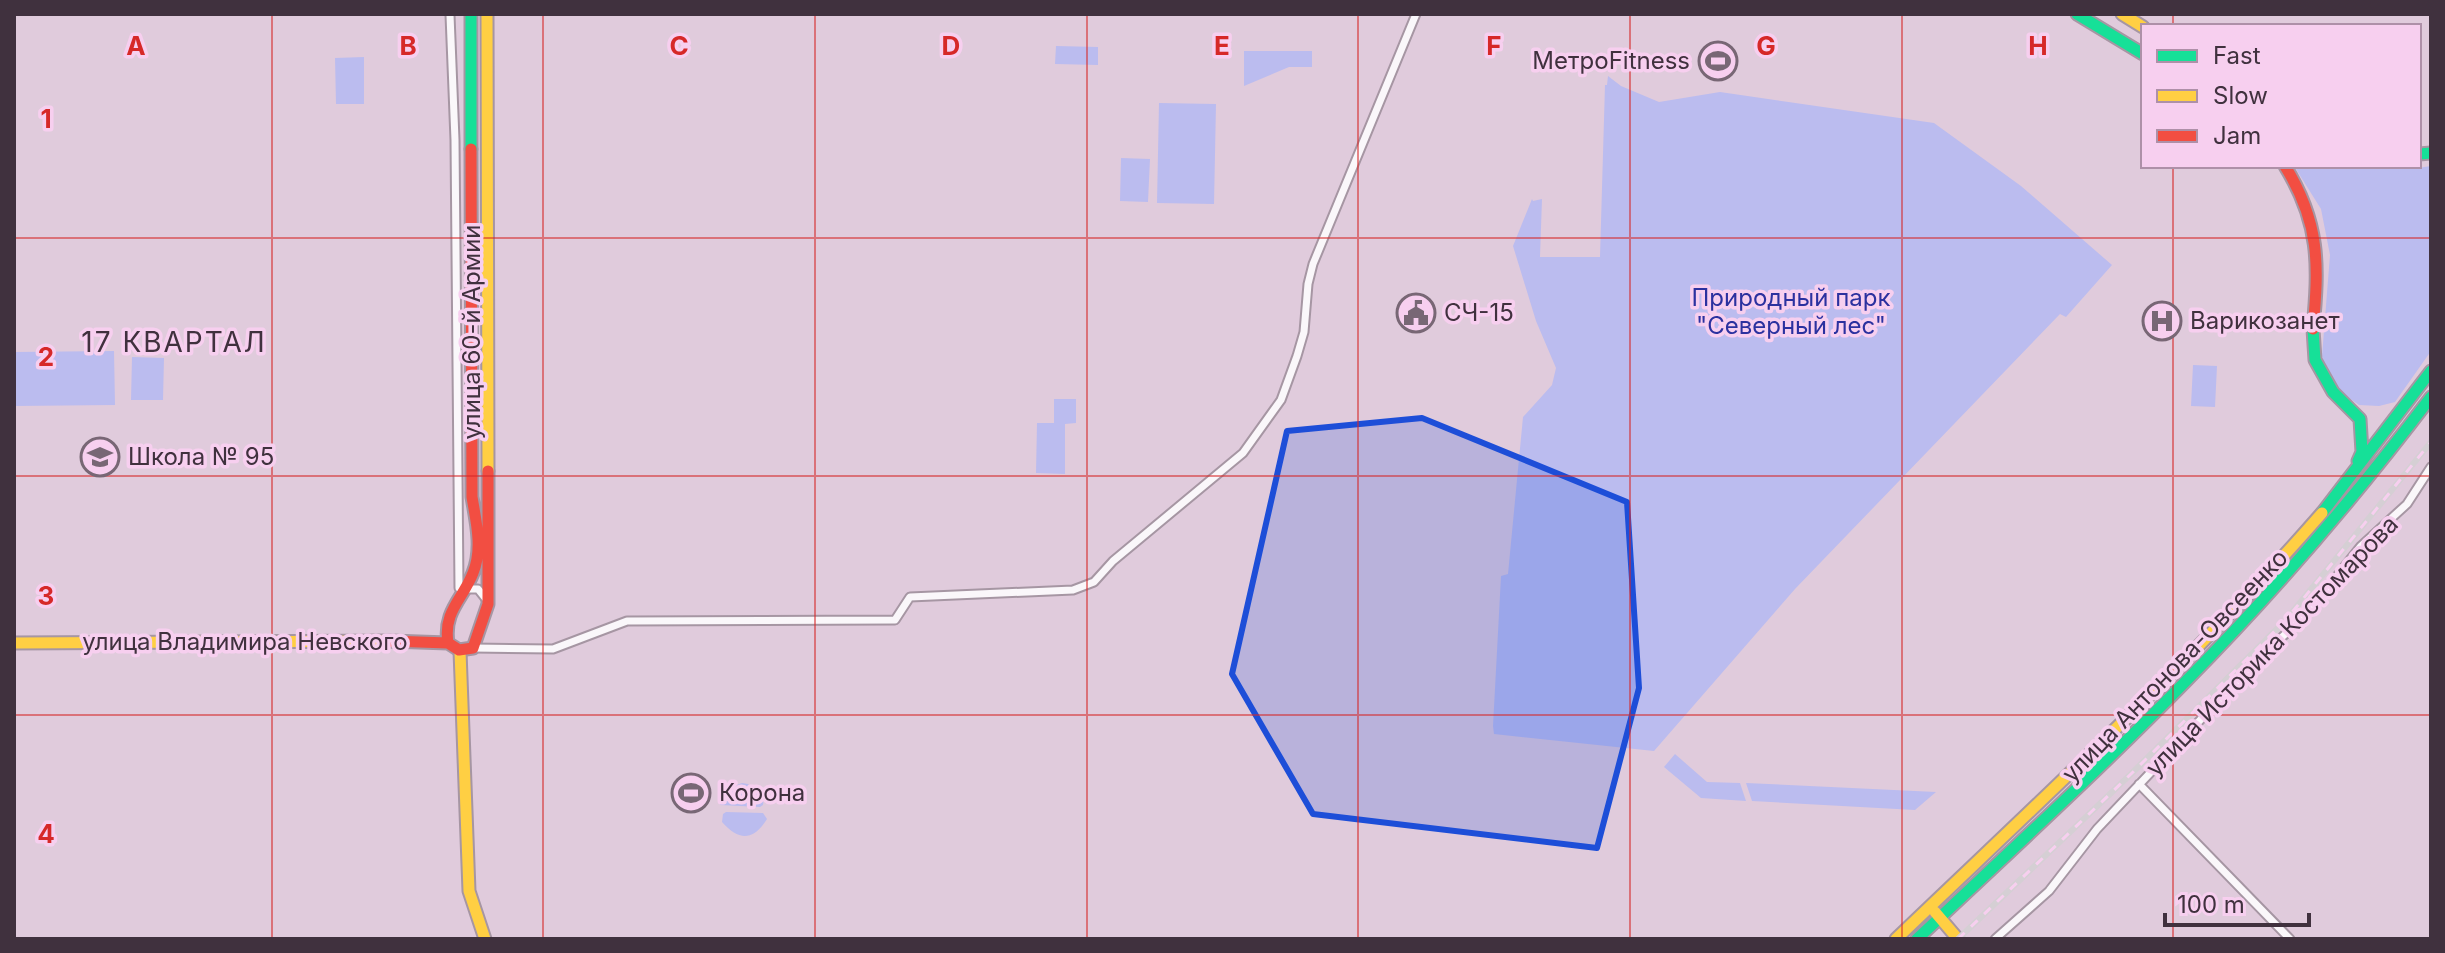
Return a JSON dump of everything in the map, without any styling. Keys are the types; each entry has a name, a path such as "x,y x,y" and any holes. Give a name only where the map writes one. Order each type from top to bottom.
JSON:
{"main road":[{"name":"улица 60-й Армии","path":"448,643 447,628 462,588 475,570 477,559 472,497 471,14"},
{"name":"улица 60-й Армии","path":"487,14 488,604"},
{"path":"487,50 495,14"},
{"path":"2077,14 2141,53"},
{"path":"2122,14 2141,26"},
{"path":"2286,168 2300,188 2317,249 2313,329 2315,360 2323,382 2362,420 2395,445"},
{"path":"472,198 487,198"},
{"name":"улица Антонова-Овсеенко","path":"1896,939 2263,580 2354,472 2431,371"},
{"name":"улица Антонова-Овсеенко","path":"1917,939 2031,834 2222,645 2334,520 2431,397"},
{"path":"2354,472 2362,452 2362,420"},
{"path":"448,643 460,651 473,648 488,604"},
{"name":"улица Владимира Невского","path":"14,643 448,643"},
{"path":"460,651 469,891 485,939"},
{"path":"1931,908 1958,939"}],"street":[{"path":"473,648 553,649 627,621 895,620 910,597 1073,590 1094,582 1113,561 1243,453 1281,400 1304,332 1313,264 1416,14"},
{"path":"450,15 462,588 478,589 488,604"},
{"name":"улица Историка Костомарова","path":"1995,939 2049,891 2074,855 2139,784 2259,658 2292,628 2361,546 2407,504 2431,467"},
{"name":"улица Историка Костомарова","path":"2139,784 2290,939"}],"highlighted area":[{"path":"1422,418 1627,502 1639,688 1597,848 1313,814 1232,674 1287,431"}],"green space":[{"path":"1056,46 1098,47 1098,65 1055,64"},
{"path":"1244,51 1312,51 1312,67 1289,67 1244,86"},
{"path":"364,57 364,104 336,104 335,58"},
{"name":"Природный парк \"Северный лес\"","path":"1608,76 1621,86 1659,102 1720,92 1934,123 2021,186 2112,265 2066,317 2060,314 1795,589 1654,751 1494,734 1493,726 1501,576 1508,574 1523,417 1552,385 1556,368 1536,321 1513,246 1532,199 1542,199 1540,257 1600,257 1605,85"},
{"path":"1159,103 1216,104 1214,204 1157,203"},
{"path":"1121,158 1150,159 1148,202 1120,201"},
{"path":"2431,166 2431,351 2395,402 2379,406 2359,405 2342,393 2328,377 2322,356 2330,255 2321,209 2295,168"},
{"path":"114,351 115,405 14,406 14,352"},
{"path":"132,357 164,358 163,400 131,400"},
{"path":"2193,365 2217,366 2215,407 2191,406"},
{"path":"1054,399 1076,399 1076,423 1065,424 1065,474 1036,473 1037,423 1054,423"},
{"path":"1675,754 1707,782 1740,783 1746,801 1701,798 1664,767"},
{"path":"742,783 764,797 763,805 720,805 719,800 727,789"},
{"path":"1746,783 1936,792 1915,810 1752,801"},
{"path":"726,812 763,813 767,819 751,835 740,835 722,822"}],"railway":[{"path":"1958,939 2285,621 2431,442"}],"traffic: fast":[{"path":"471,14 471,149"},
{"path":"2077,14 2141,53"},
{"path":"2421,154 2431,153"},
{"path":"2313,329 2315,360"},
{"path":"2315,360 2333,392 2360,419 2362,452 2358,461"},
{"path":"2322,513 2431,371"},
{"path":"1917,939 2086,780 2218,648 2312,544 2431,397"}],"traffic: slow":[{"path":"487,14 488,471"},
{"path":"2122,14 2141,26"},
{"path":"1896,939 2167,677 2322,513"},
{"path":"14,643 390,641"},
{"path":"460,651 469,891 485,939"},
{"path":"1935,912 1958,939"}],"traffic: jam":[{"path":"448,643 448,622 473,573 478,545 472,497 471,149"},
{"path":"2286,168 2311,225 2316,264 2313,329"},
{"path":"390,641 448,643 459,650 473,648 488,604 488,471"}],"place":[{"name":"МетроFitness","path":"1718,61"},
{"name":"СЧ-15","path":"1416,313"},
{"name":"Варикозанет","path":"2162,321"},
{"name":"Школа № 95","path":"100,457"},
{"name":"Корона","path":"691,793"}],"district":[{"name":"17 КВАРТАЛ","path":"174,342"}]}
